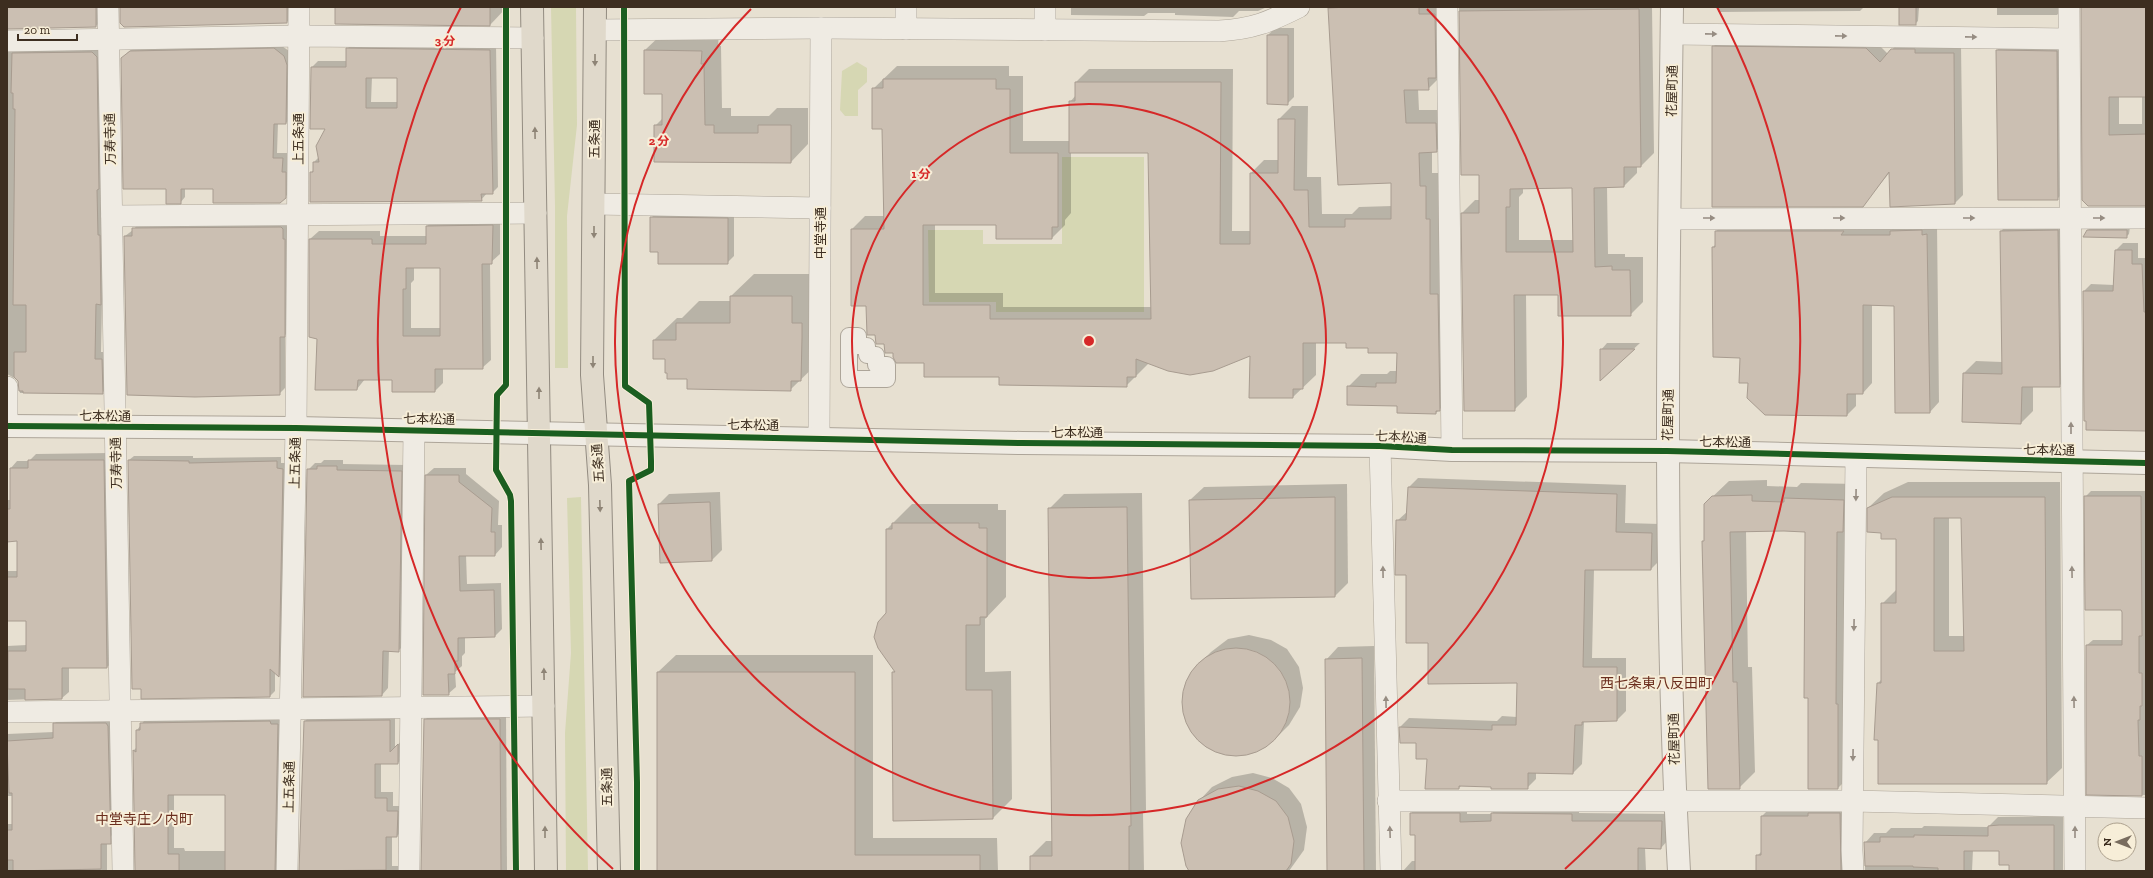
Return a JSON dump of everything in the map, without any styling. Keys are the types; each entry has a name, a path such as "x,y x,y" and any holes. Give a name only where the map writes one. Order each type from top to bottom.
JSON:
{"highway":[{"path":"532,7 546,871"},
{"name":"五条通","path":"595,7 592,375 600,486 609,871"}],"street":[{"name":"万寿寺通","path":"108,7 123,871"},
{"name":"上五条通","path":"287,871 296,428 299,7"},
{"path":"906,7 906,29"},
{"path":"1045,30 1046,7"},
{"path":"595,30 821,28 1237,30 1268,23 1299,7"},
{"path":"1447,7 1452,450"},
{"name":"花屋町通","path":"1672,7 1668,451 1675,800 1679,871"},
{"path":"2068,7 2075,871"},
{"name":"中堂寺通","path":"819,438 821,28"},
{"path":"1672,34 2068,39"},
{"path":"7,41 299,36 533,38"},
{"path":"594,204 820,208"},
{"path":"112,216 536,213"},
{"path":"1670,219 2146,218"},
{"path":"7,387 7,426"},
{"name":"七本松通","path":"7,426 296,428 539,432 1022,443 1380,446 1452,450 1668,451 2146,463"},
{"path":"409,871 414,430"},
{"path":"1380,446 1391,871"},
{"path":"1853,871 1852,801 1856,456"},
{"path":"7,712 544,706"},
{"path":"1388,801 1852,801 2146,808"}],"green space":[{"path":"551,7 576,7 577,125 567,216 568,368 555,368 555,206"},
{"path":"857,62 867,68 867,82 858,90 858,116 845,116 840,110 842,71"},
{"path":"1062,157 1144,157 1144,312 996,312 996,302 929,302 928,230 983,230 983,244 1062,244"},
{"path":"581,497 588,871 566,871 565,733 571,653 567,498"}],"building":[{"path":"7,7 96,7 96,27 7,29"},
{"path":"120,7 287,7 287,23 124,27 120,23"},
{"path":"335,7 490,7 490,26 335,24"},
{"path":"1419,7 1419,14 1435,14 1436,78 1428,78 1429,90 1404,90 1406,123 1436,123 1437,152 1419,153 1420,186 1426,186 1426,219 1430,219 1430,294 1438,294 1440,411 1436,411 1436,414 1397,413 1397,406 1347,405 1347,386 1376,387 1376,383 1396,383 1397,353 1368,353 1368,348 1346,348 1346,343 1303,343 1303,389 1293,389 1293,398 1249,398 1250,356 1213,371 1190,375 1168,371 1136,359 1136,377 1127,377 1127,387 999,385 999,377 924,377 924,363 896,363 893,353 885,353 884,344 876,344 875,335 867,335 866,306 851,306 851,229 884,229 882,129 872,129 872,88 883,88 883,79 996,79 996,89 1010,89 1010,153 1058,153 1058,227 1052,227 1052,239 996,239 996,225 923,225 923,305 990,305 990,319 1151,319 1148,153 1069,153 1069,101 1075,101 1075,82 1221,82 1220,244 1250,244 1250,173 1278,173 1278,119 1295,119 1294,190 1308,190 1309,227 1345,227 1345,219 1391,219 1391,183 1338,185 1328,8"},
{"path":"1899,7 1916,7 1916,25 1899,25"},
{"path":"2081,7 2146,7 2146,97 2109,97 2109,135 2146,134 2146,206 2088,206 2082,200"},
{"path":"1639,9 1641,167 1624,167 1624,187 1594,188 1595,267 1612,266 1612,270 1630,270 1631,316 1558,316 1558,295 1514,295 1515,411 1464,411 1461,213 1479,213 1479,175 1461,175 1459,11","holes":["1572,188 1573,252 1506,252 1506,207 1510,207 1510,189"]},
{"path":"1267,35 1288,35 1288,105 1267,104"},
{"path":"1712,46 1866,48 1880,62 1891,49 1915,49 1915,53 1954,53 1955,204 1890,207 1889,172 1863,207 1712,207"},
{"path":"274,48 284,56 287,65 286,124 274,124 273,158 283,158 282,172 286,172 286,198 280,203 213,203 213,189 181,189 181,204 166,204 166,189 123,189 121,58 130,51"},
{"path":"346,48 490,50 493,194 481,194 482,201 310,202 310,172 313,172 313,162 319,162 316,146 325,129 310,129 311,67 346,67","holes":["366,78 397,78 397,108 366,108"]},
{"path":"644,50 702,51 701,64 704,64 705,125 714,125 714,133 758,133 758,125 791,125 791,163 654,162 654,125 662,125 662,94 644,94"},
{"path":"1996,50 2057,51 2058,200 1998,200"},
{"path":"92,52 97,57 99,189 97,190 98,235 100,235 101,305 96,304 95,359 102,359 103,394 23,393 23,391 19,391 18,381 14,377 14,352 26,352 26,305 13,305 15,109 13,109 13,93 11,93 12,53"},
{"path":"650,217 728,218 728,264 658,264 658,252 650,252"},
{"path":"493,225 492,264 482,264 483,369 435,369 435,392 392,392 392,380 358,380 357,390 315,390 317,339 309,337 309,239 372,239 372,244 426,244 426,226","holes":["406,268 440,268 440,336 403,336 403,289 406,289"]},
{"path":"281,227 283,229 283,239 285,239 285,337 280,337 280,395 195,397 127,395 124,236 132,236 132,228"},
{"path":"1922,230 1922,235 1927,234 1930,413 1895,413 1894,306 1863,305 1863,394 1847,394 1847,416 1765,415 1747,398 1748,383 1739,383 1740,358 1713,357 1712,247 1715,247 1715,231 1844,231 1841,235 1890,235 1890,231"},
{"path":"2058,230 2060,387 2022,387 2021,424 1962,422 1963,373 2002,374 2000,231"},
{"path":"2087,230 2127,230 2127,238 2083,237"},
{"path":"2115,250 2132,250 2132,264 2142,264 2144,312 2146,312 2146,431 2086,430 2086,421 2084,421 2083,291 2113,291"},
{"path":"730,296 792,296 792,323 802,323 802,338 801,381 791,381 791,391 687,389 687,379 667,379 667,373 665,373 665,359 653,359 653,340 676,340 676,323 730,323"},
{"path":"1600,349 1635,349 1600,381"},
{"path":"28,460 104,460 107,668 62,668 62,699 25,700 25,689 8,689 8,651 26,651 26,621 7,621 7,577 17,577 17,541 7,542 7,509 10,509 10,468 28,468"},
{"path":"128,460 189,461 189,463 277,461 277,468 283,469 279,677 270,669 270,697 141,699 141,689 132,689"},
{"path":"317,466 337,466 337,470 402,471 399,652 383,651 382,696 303,697 307,469 317,469"},
{"path":"425,475 459,475 459,482 492,508 491,532 495,532 495,556 459,556 460,591 494,590 495,637 458,638 458,661 455,661 455,674 448,674 449,695 423,695"},
{"path":"1408,487 1617,494 1616,532 1652,533 1651,570 1585,570 1583,667 1617,667 1617,721 1582,722 1582,725 1575,725 1573,774 1528,773 1528,789 1491,789 1491,787 1459,786 1459,789 1425,789 1427,759 1416,759 1416,743 1400,743 1399,727 1492,730 1492,725 1516,725 1517,683 1428,684 1428,643 1406,643 1406,575 1395,575 1396,520 1406,520"},
{"path":"1752,495 1752,501 1784,502 1784,498 1844,500 1843,532 1837,532 1836,704 1838,704 1838,789 1808,789 1808,698 1804,698 1805,532 1784,531 1730,532 1733,682 1737,682 1740,789 1708,789 1702,541 1704,541 1704,504 1712,496"},
{"path":"2084,496 2141,496 2142,636 2139,636 2139,673 2142,673 2142,706 2140,706 2140,720 2138,720 2139,756 2142,756 2142,796 2086,795 2086,645 2122,645 2122,612 2121,610 2085,610"},
{"path":"1335,497 1335,597 1191,599 1189,500"},
{"path":"1892,497 2045,497 2047,784 1878,784 1878,740 1874,740 1877,683 1881,683 1881,603 1896,603 1896,539 1881,539 1881,533 1867,532 1867,508","holes":["1934,518 1961,518 1964,651 1934,651"]},
{"path":"710,502 712,561 660,563 658,504"},
{"path":"1127,507 1131,826 1129,826 1129,871 1030,871 1030,856 1052,856 1048,508"},
{"path":"892,523 979,523 979,528 987,528 987,617 980,617 980,625 966,625 966,690 992,690 993,819 893,821 892,672 895,672 878,648 874,637 878,622 886,613 886,529 892,529"},
{"path":"1236,648 1246,649 1266,657 1274,664 1281,672 1289,692 1289,712 1281,732 1274,740 1266,747 1246,755 1236,756 1226,755 1206,747 1198,740 1191,732 1183,712 1182,702 1183,692 1191,672 1198,664 1206,657 1226,649"},
{"path":"1362,658 1364,871 1327,871 1325,659"},
{"path":"657,672 855,672 855,855 980,855 980,871 657,871"},
{"path":"424,719 500,719 501,871 421,871"},
{"path":"390,720 390,752 398,744 398,764 375,764 375,798 387,798 387,811 398,811 397,837 386,837 386,870 299,871 304,721"},
{"path":"270,721 271,724 278,724 275,871 225,871 225,795 168,795 168,854 179,854 179,871 135,871 133,750 136,752 136,730 140,730 140,723"},
{"path":"53,723 106,723 108,726 111,844 101,844 101,869 13,871 13,860 7,860 7,830 12,830 12,793 9,793 7,741 53,738"},
{"path":"1239,786 1258,791 1276,801 1288,817 1294,841 1291,864 1286,871 1189,871 1186,866 1181,843 1186,819 1198,800 1218,789"},
{"path":"1410,813 1460,813 1460,822 1491,821 1491,813 1572,814 1572,821 1662,821 1661,849 1638,848 1638,871 1415,871 1415,835 1410,835"},
{"path":"1808,813 1840,813 1841,871 1756,871 1756,855 1761,855 1761,816 1808,816"},
{"path":"2054,825 2054,871 2009,871 2009,865 1999,865 1999,851 1964,851 1964,871 1938,871 1938,868 1913,866 1865,866 1864,842 1880,842 1880,837 1914,837 1914,835 1988,836 1988,826"}],"cycle path":[{"path":"506,7 506,385 497,395 496,470 510,495 511,501 516,871"},
{"path":"624,7 625,386 649,403 651,461 651,470 629,481 637,782 637,871"},
{"path":"7,426 296,428 1022,443 1380,446 1452,450 1667,451 2146,463"}],"district":[{"name":"西七条東八反田町","path":"1656,683"},
{"name":"中堂寺庄ノ内町","path":"144,819"}]}
